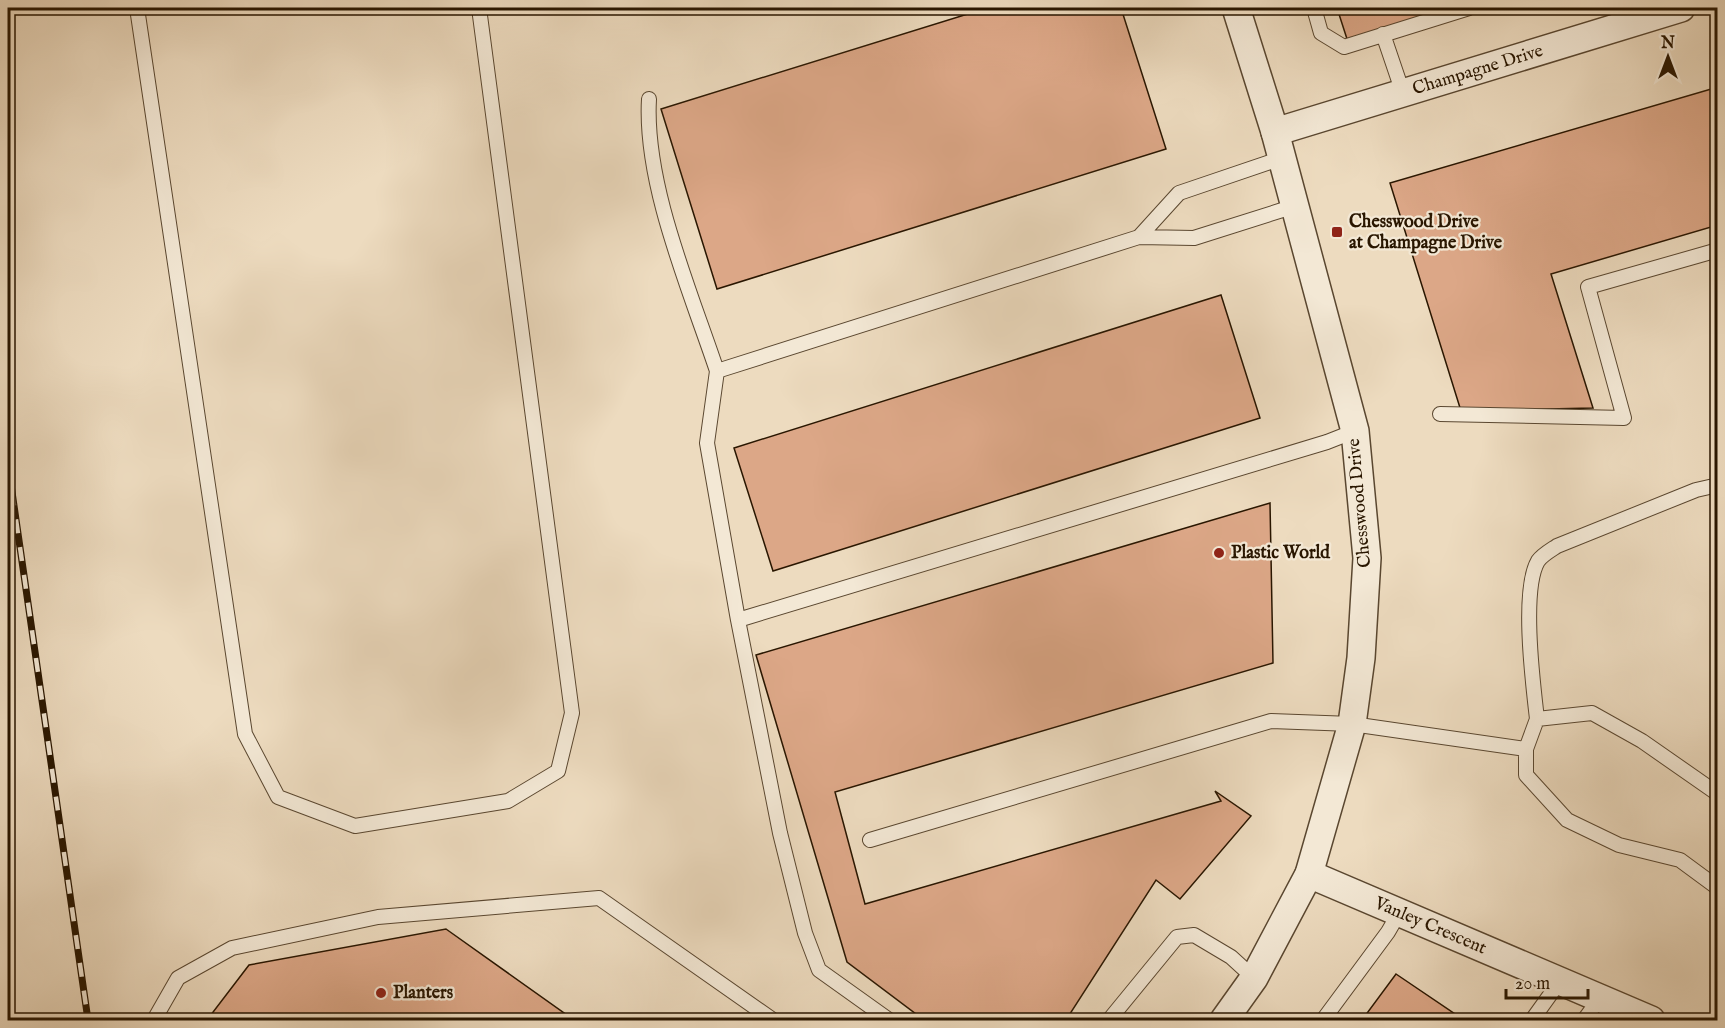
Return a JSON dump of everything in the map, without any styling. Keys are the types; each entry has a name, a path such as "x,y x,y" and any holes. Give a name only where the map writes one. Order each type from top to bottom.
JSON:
{"street":[{"name":"Chesswood Drive","path":"1224,1020 1254,978 1309,874 1352,724 1361,658 1367,558 1355,431 1278,145 1236,8"},
{"name":"Champagne Drive","path":"1278,145 1403,93 1681,8"},
{"name":"Vanley Crescent","path":"1309,874 1651,1020"}],"lane":[{"path":"137,8 245,734 278,797 355,826 508,801 558,771 572,713 478,8"},
{"path":"1314,8 1322,33 1344,47 1469,8"},
{"path":"1383,34 1403,93"},
{"path":"649,99 648,127 664,209 717,371 707,443 738,620 780,833 806,933 819,970 890,1020"},
{"path":"1139,237 1179,193 1278,145"},
{"path":"717,371 1139,237 1194,238 1295,206"},
{"path":"1440,414 1624,418 1588,287 1718,250"},
{"path":"738,620 1328,442 1355,431"},
{"path":"1718,485 1696,490 1557,546 1539,559 1530,582 1533,677 1537,719 1526,749 1526,775 1567,820 1619,845 1680,861 1718,888"},
{"path":"1537,719 1592,713 1642,741 1718,794"},
{"path":"870,840 1271,721 1352,724 1526,749"},
{"path":"154,1020 177,978 232,948 378,917 599,898 773,1020"},
{"path":"1323,1020 1388,932 1399,913"},
{"path":"1109,1020 1177,937 1194,935 1230,957 1254,978"},
{"path":"1532,1020 1560,981"},
{"path":"1584,1020 1600,998"}],"building":[{"path":"987,8 1121,8 1166,149 717,289 661,109"},
{"path":"1337,8 1442,8 1443,11 1348,42"},
{"path":"1718,87 1718,225 1551,274 1593,408 1461,411 1390,183"},
{"path":"1221,295 1260,418 773,571 734,448"},
{"path":"1270,503 1273,663 835,792 865,904 1221,801 1215,791 1251,816 1180,899 1156,880 1066,1020 924,1020 847,962 756,655"},
{"name":"Planters","path":"446,929 574,1020 207,1020 249,965"},
{"path":"1396,974 1464,1020 1362,1020"}],"railway":[{"path":"8,464 88,1020"}],"place":[{"name":"Chesswood Drive at Champagne Drive","path":"1337,232"},
{"name":"Plastic World","path":"1219,553"},
{"name":"Planters","path":"381,993"}]}
